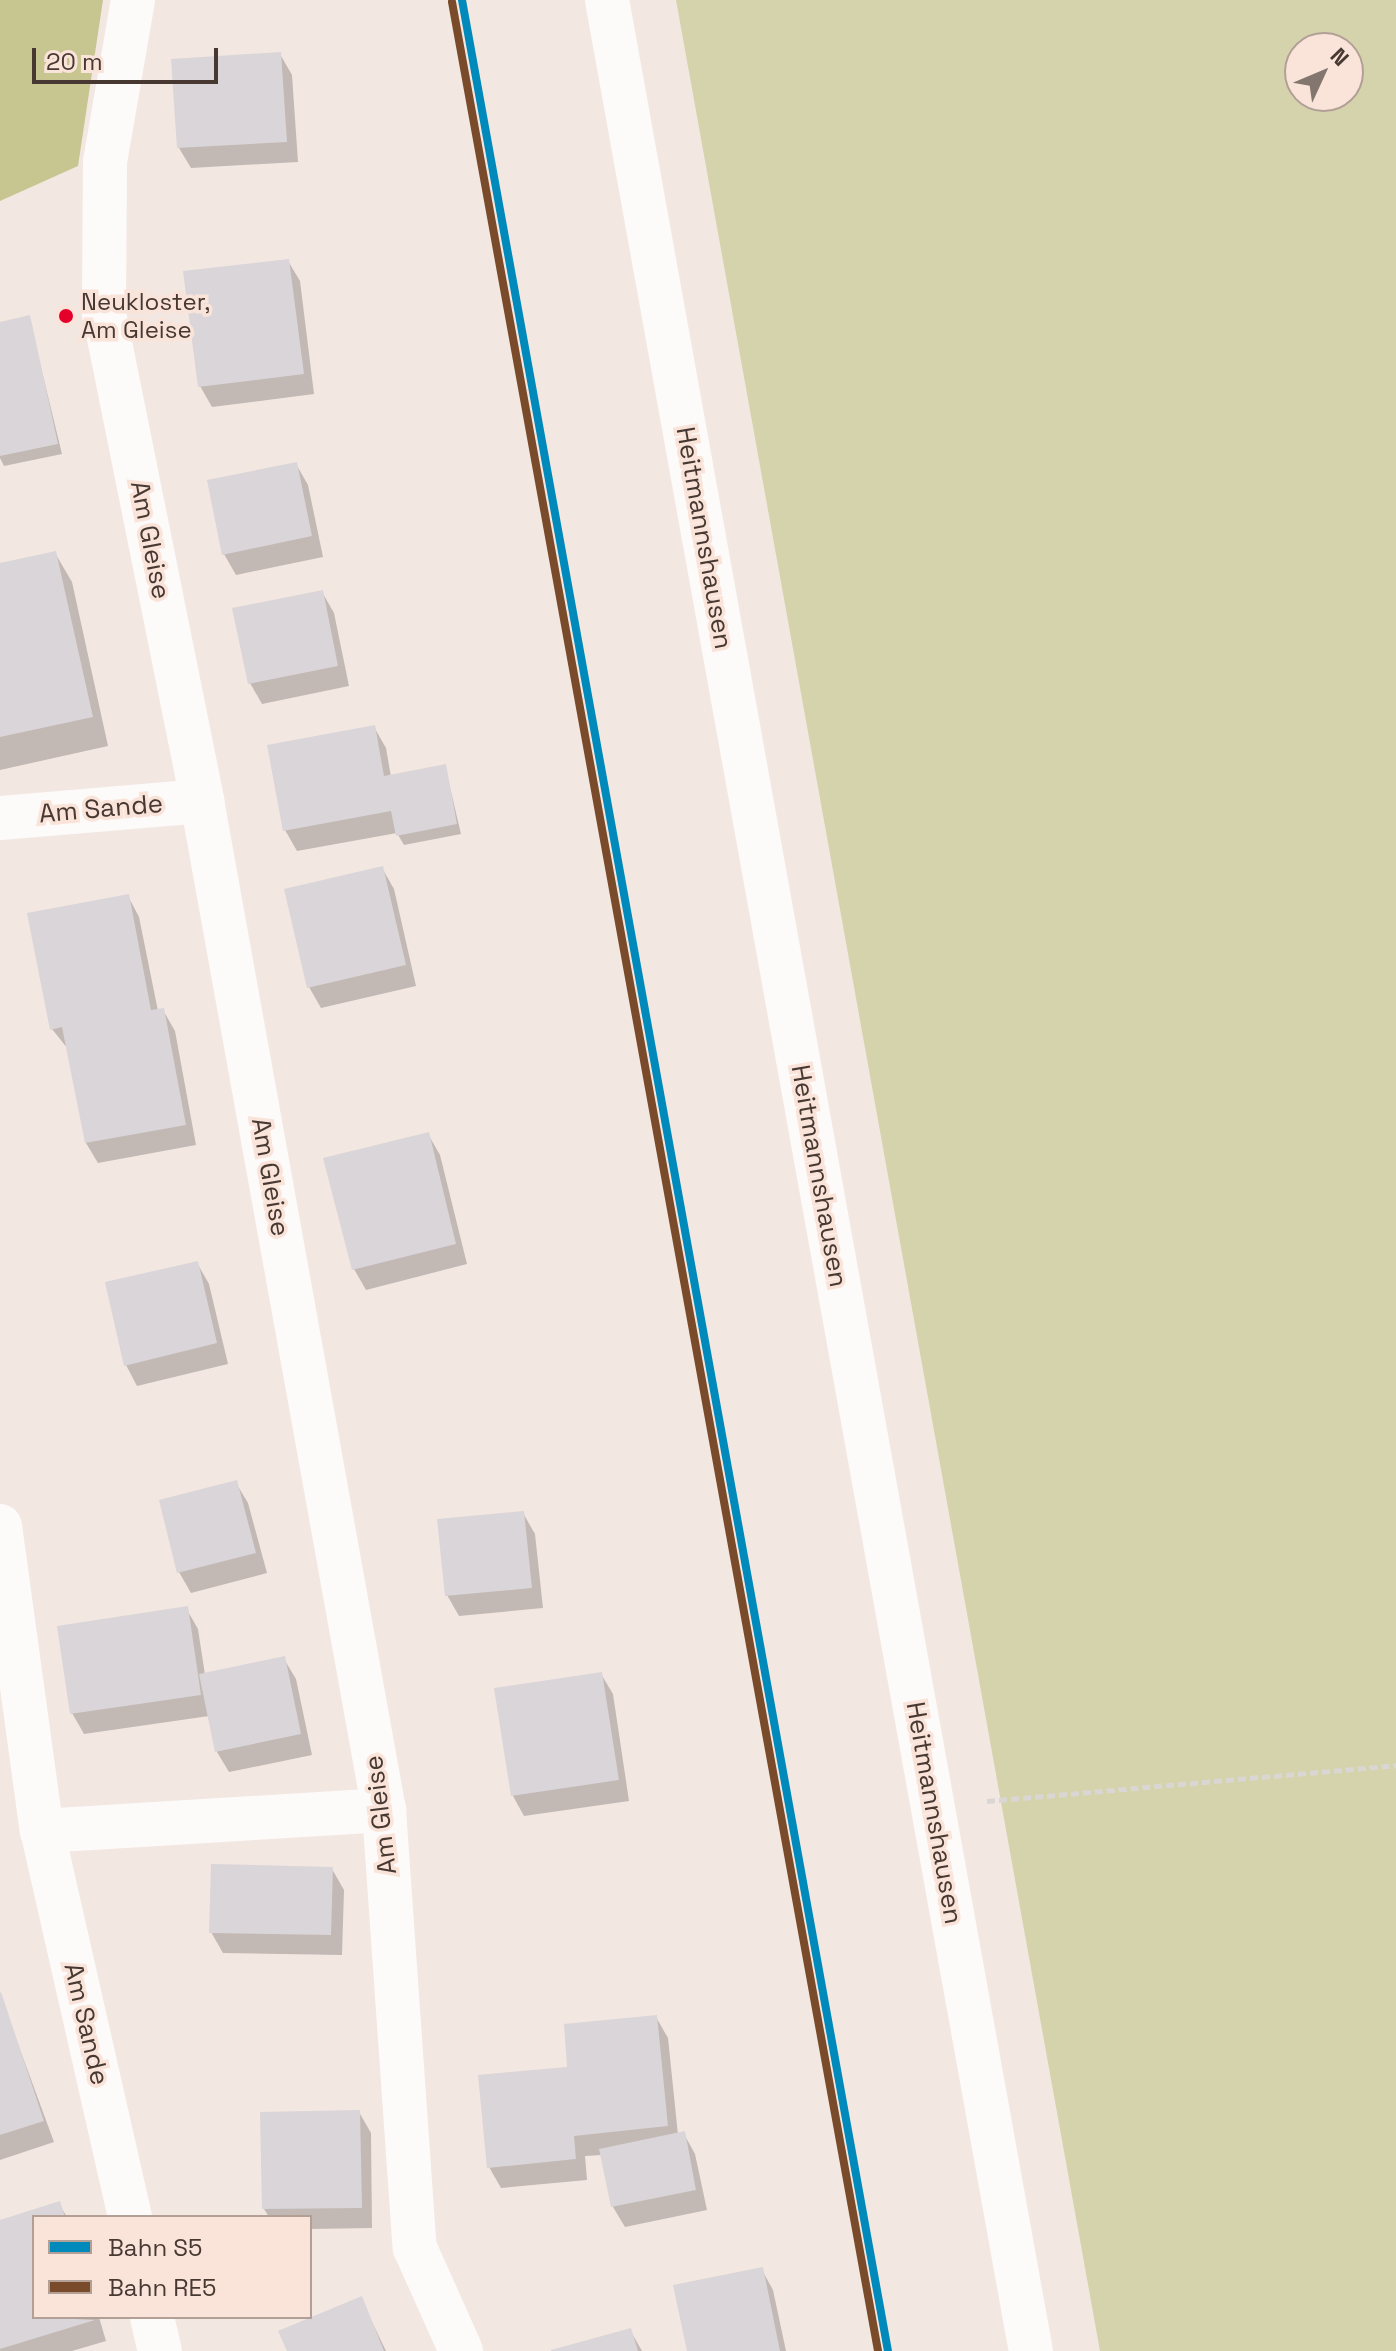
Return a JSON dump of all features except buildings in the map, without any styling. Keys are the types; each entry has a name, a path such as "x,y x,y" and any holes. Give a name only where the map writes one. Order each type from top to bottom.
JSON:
{"street":[{"name":"Am Gleise","path":"133,0 105,162 104,313 202,801 384,1810 415,2248 461,2351"},
{"name":"Heitmannshausen","path":"607,0 1031,2351"},
{"name":"Am Sande","path":"0,818 202,801"},
{"name":"Am Sande","path":"0,1526 42,1831 130,2215"},
{"path":"42,1831 384,1810"},
{"path":"152,2319 160,2351"}],"path":[{"path":"932,1805 1396,1765"}],"shaded area":[{"path":"0,0 103,0 78,166 0,201"},
{"path":"676,0 1396,0 1396,2351 1100,2351"}],"rail line":[{"name":"S5","path":"462,0 888,2351"},
{"name":"RE5","path":"452,2 878,2351"}],"place":[{"name":"Neukloster, Am Gleise","path":"66,316"}]}
